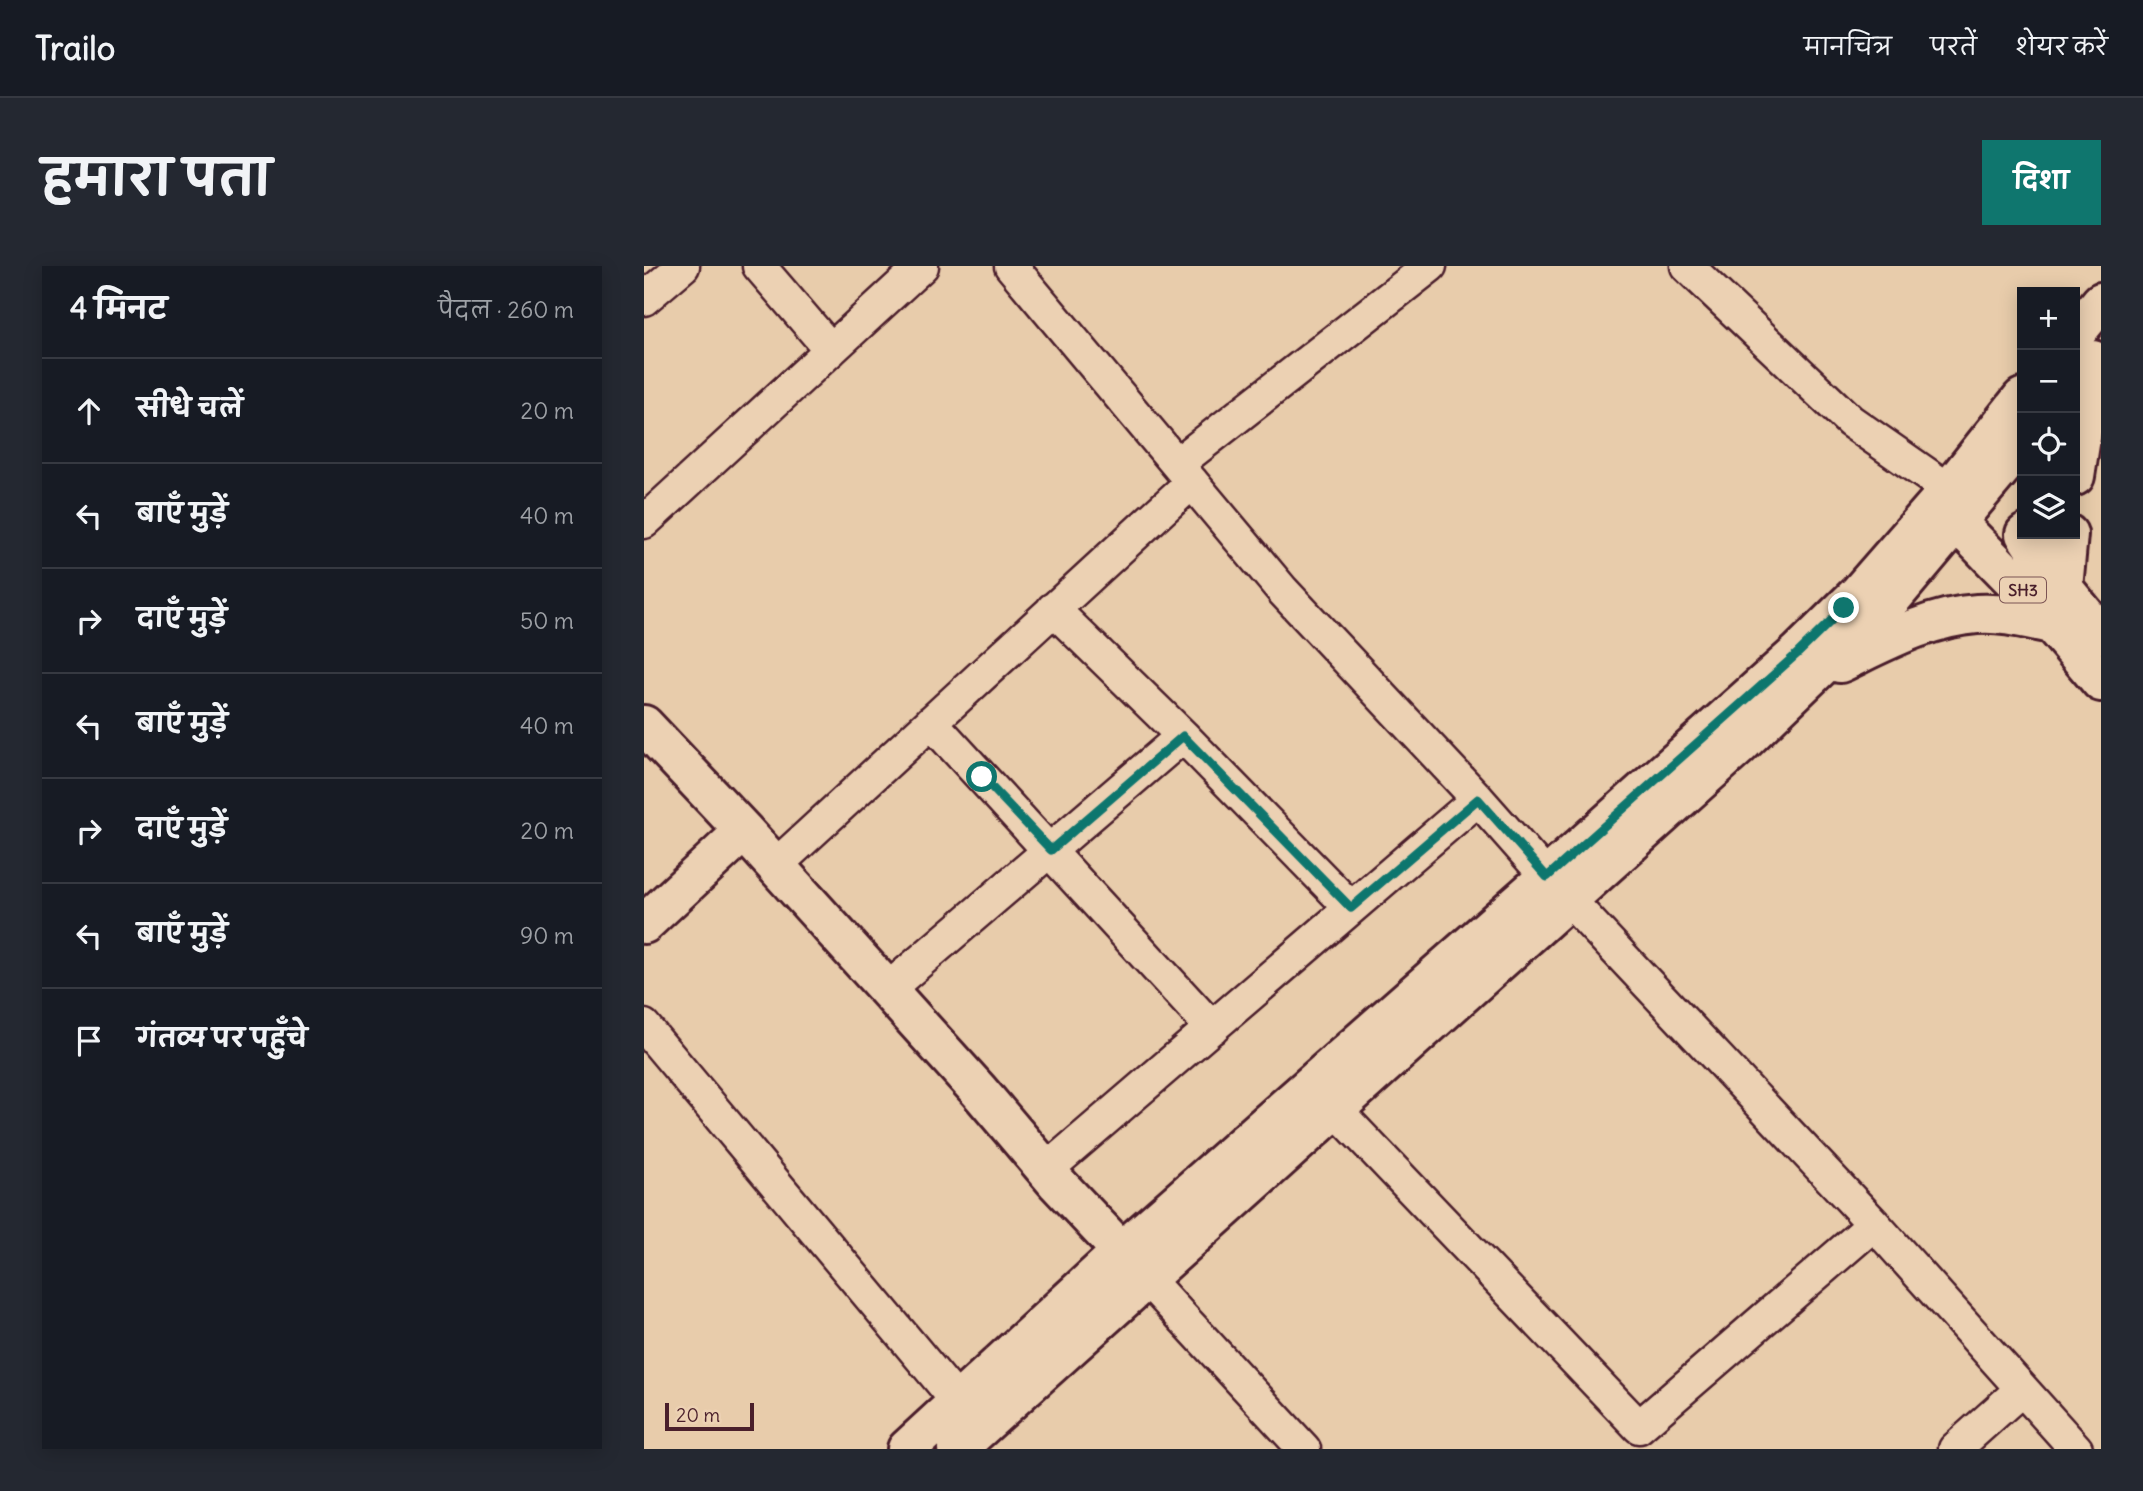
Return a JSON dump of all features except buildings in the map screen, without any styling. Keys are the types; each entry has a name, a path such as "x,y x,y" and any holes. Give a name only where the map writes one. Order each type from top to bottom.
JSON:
{"main road":[{"path":"2080,422 2086,357 2101,302"},
{"path":"1983,470 2017,407"},
{"path":"907,1449 958,1402 1335,1109 1983,470 2017,447"},
{"name":"SH3","path":"1983,470 2017,521"},
{"path":"957,1449 1134,1264 1557,888 1738,747 1815,674 1894,596 1948,506"},
{"name":"SH3","path":"1948,506 2101,682"},
{"name":"SH3","path":"2029,539 2046,566 2101,634"},
{"path":"2063,588 2068,539"},
{"path":"1815,674 1937,622 1977,614 2013,616 2052,624"},
{"path":"644,725 888,989 1046,1170 1134,1264"},
{"path":"644,925 744,831"}],"street":[{"path":"644,299 683,266"},
{"path":"759,266 831,350"},
{"path":"644,522 922,266"},
{"path":"1011,266 1283,591 1478,799 1557,888 1874,1224 2077,1449"},
{"path":"775,866 1053,609 1184,473 1430,266"},
{"path":"1687,266 1850,421 1948,506"},
{"path":"1053,609 1183,736 1351,908"},
{"path":"931,722 1212,1028"},
{"path":"888,989 1183,736"},
{"path":"1046,1170 1478,799"},
{"path":"644,1026 958,1402"},
{"path":"1335,1109 1639,1427 1874,1224"},
{"path":"1134,1264 1304,1449"},
{"path":"1955,1449 2022,1389"}],"route":[{"path":"982,777 1051,850 1183,736 1351,908 1478,799 1547,877 1798,653 1844,608"}]}
